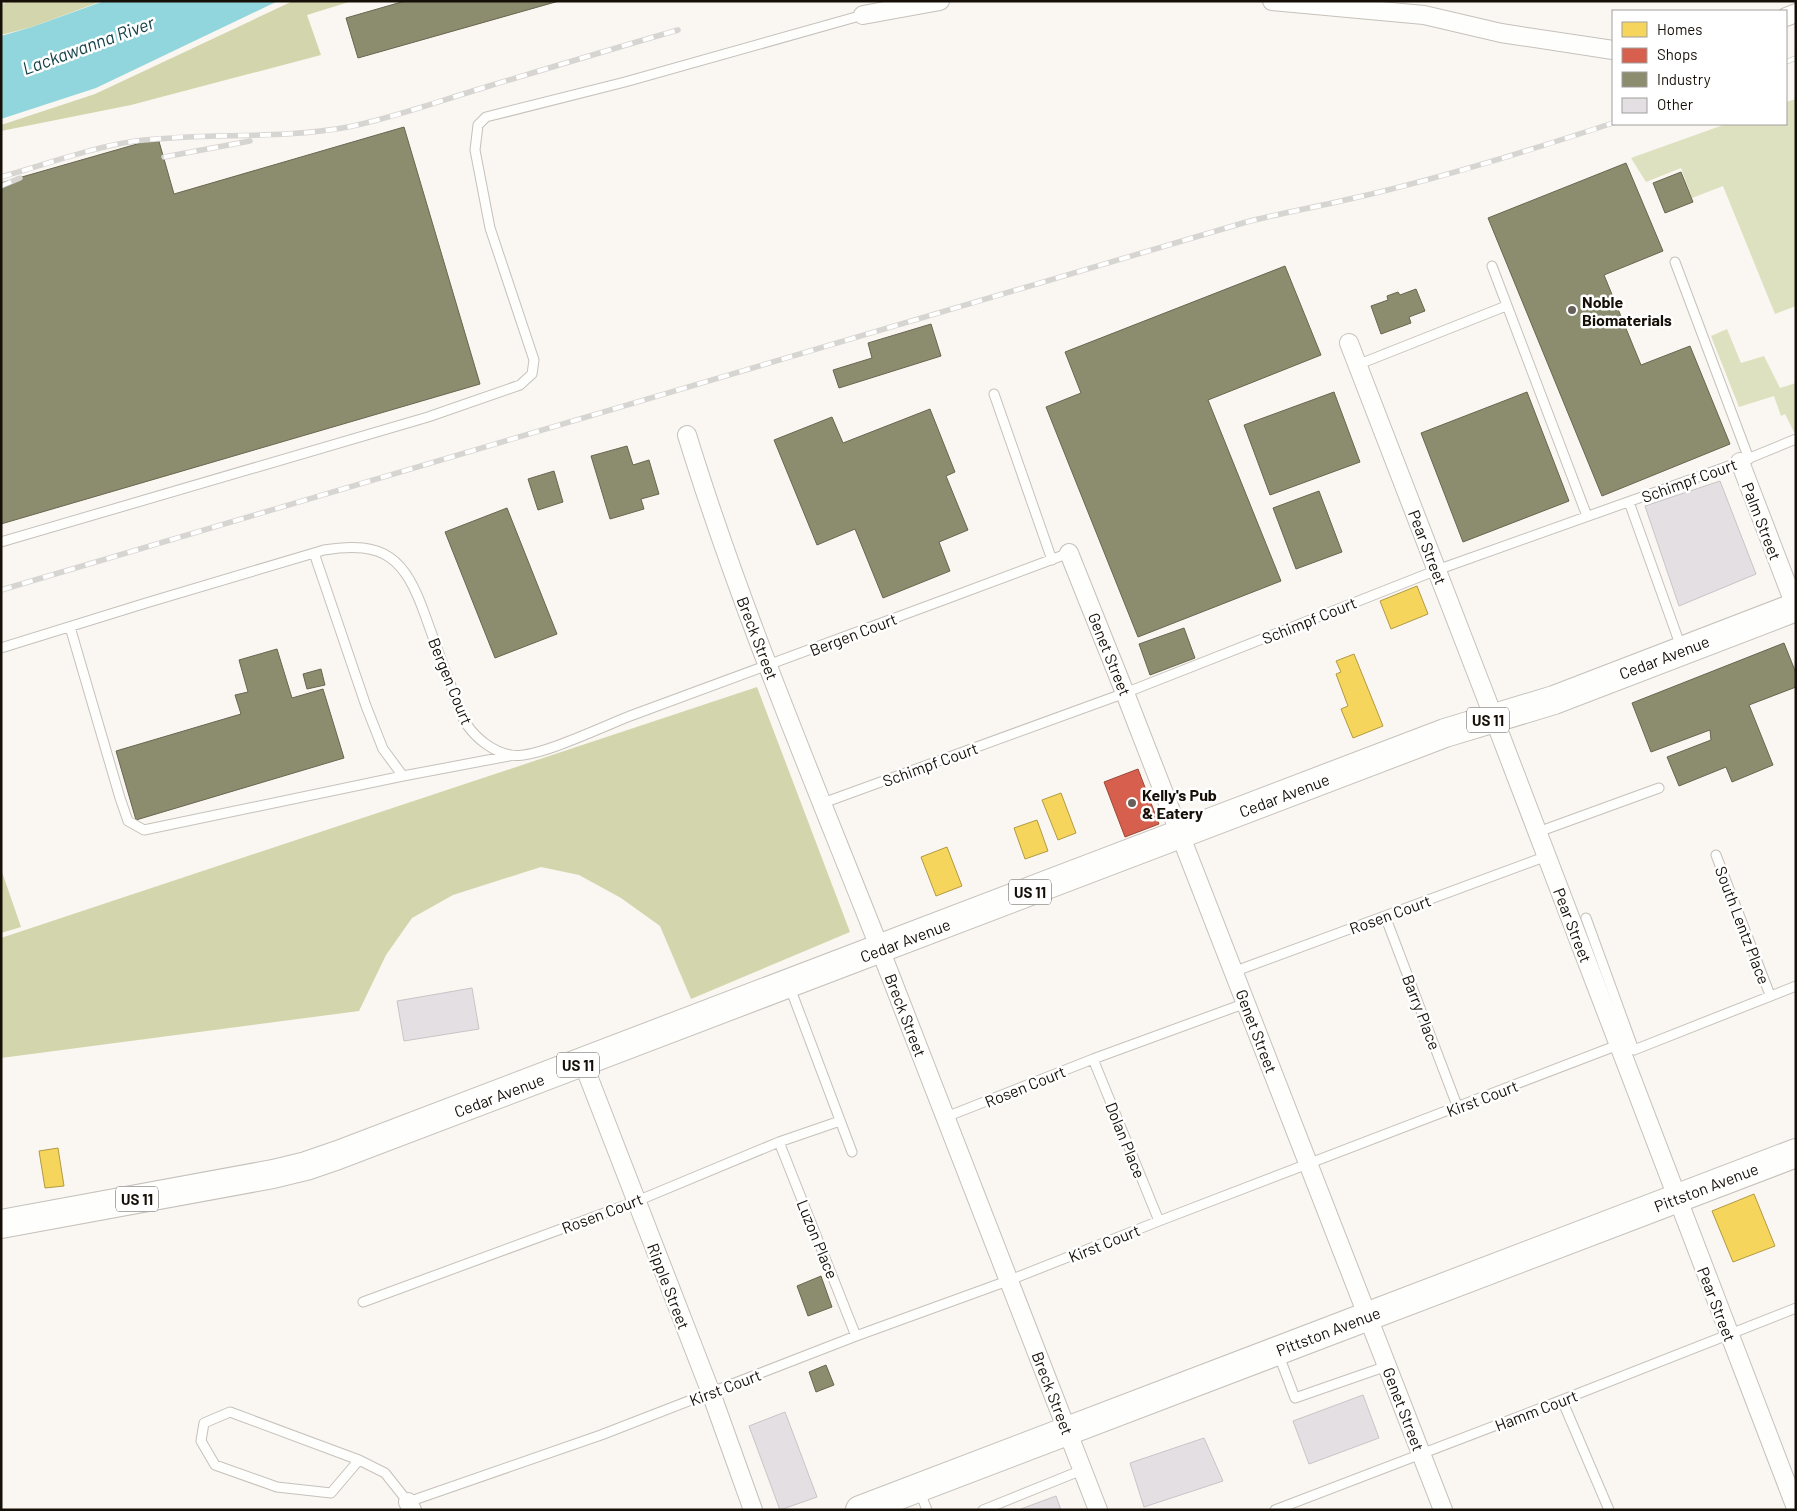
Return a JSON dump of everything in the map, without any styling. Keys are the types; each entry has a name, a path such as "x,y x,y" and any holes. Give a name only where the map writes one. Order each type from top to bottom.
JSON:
{"main road":[{"name":"Cedar Avenue","path":"1,1224 272,1174 338,1156 1445,734 1554,700 1796,607"},
{"name":"Pittston Avenue","path":"860,1510 923,1499 1068,1431 1796,1152"}],"street":[{"path":"863,15 940,1"},
{"path":"1272,1 1424,15 1501,33 1612,50"},
{"name":"Pear Street","path":"1349,343 1547,856 1626,1047 1677,1198 1796,1508"},
{"name":"Breck Street","path":"687,435 712,517 768,666 881,950 1098,1510"},
{"name":"Palm Street","path":"1744,461 1796,607"},
{"name":"Genet Street","path":"1069,553 1443,1510"},
{"name":"Ripple Street","path":"583,1063 711,1393 753,1510"}],"lane":[{"path":"1,542 419,420 520,385 532,374 534,360 490,228 475,150 478,125 486,117 643,77 863,15"},
{"path":"1674,262 1744,461"},
{"path":"1492,266 1587,516"},
{"path":"1357,365 1506,306"},
{"path":"994,394 1052,560"},
{"name":"Schimpf Court","path":"823,803 1125,693 1437,570 1744,461 1796,439"},
{"path":"1629,502 1682,650"},
{"name":"Bergen Court","path":"1,648 314,553 346,546 371,549 398,564 407,574 416,592 455,698 468,726 484,743 498,751 512,756 529,755 610,723 1069,553"},
{"path":"314,553 366,706 383,749 403,776"},
{"path":"70,627 128,821 144,830 403,776 512,756"},
{"path":"1538,832 1659,788"},
{"name":"Rosen Court","path":"1234,972 1547,856"},
{"name":"South Lentz Place","path":"1716,856 1770,995"},
{"name":"Barry Place","path":"1386,916 1458,1108"},
{"path":"1586,918 1626,1047"},
{"path":"789,985 852,1152"},
{"name":"Kirst Court","path":"410,1506 601,1435 856,1336 1010,1280 1308,1164 1796,986"},
{"name":"Rosen Court","path":"946,1117 1093,1058 1246,1003"},
{"name":"Dolan Place","path":"1093,1058 1159,1221"},
{"name":"Rosen Court","path":"363,1302 636,1201 779,1142 840,1121"},
{"name":"Luzon Place","path":"779,1142 856,1336"},
{"name":"Hamm Court","path":"1275,1510 1796,1308"},
{"path":"1277,1350 1295,1398 1387,1366"},
{"path":"1562,1400 1608,1510"},
{"path":"359,1460 331,1493 278,1487 215,1465 201,1441 204,1423 230,1412 359,1460 386,1473 410,1506"},
{"path":"983,1510 1082,1470"}],"path":[{"path":"1,4 11,1"}],"green space":[{"path":"1,1 102,1 32,27 1,35"},
{"path":"293,1 352,1 307,15 321,55 131,105 1,131 1,125 95,94"},
{"path":"1796,99 1796,306 1775,314 1723,186 1692,198 1681,168 1646,182 1631,158 1723,125 1787,125 1787,102"},
{"path":"1727,329 1741,363 1764,356 1780,388 1796,383 1796,431 1794,432 1785,414 1781,416 1774,396 1739,407 1711,336"},
{"path":"757,687 850,932 691,999 660,926 621,898 579,875 541,867 453,895 412,918 386,955 359,1011 1,1058 1,938"},
{"path":"1,869 21,927 1,933"}],"water":[{"name":"Lackawanna River","path":"104,1 278,1 96,88 1,119 1,36"}],"building: Homes":[{"path":"1417,586 1428,614 1391,629 1380,601"},
{"path":"1354,654 1383,726 1353,738 1341,709 1348,706 1336,674 1341,672 1336,661"},
{"path":"1061,793 1076,833 1058,840 1042,800"},
{"path":"1037,820 1048,851 1025,859 1014,828"},
{"path":"947,847 962,886 936,896 921,857"},
{"path":"58,1148 64,1186 45,1188 39,1151"},
{"path":"1754,1194 1775,1246 1733,1262 1712,1211"}],"building: Shops":[{"name":"Kelly's Pub & Eatery","path":"1138,769 1159,824 1125,837 1104,782"}],"building: Industry":[{"path":"405,1 559,1 358,58 346,18"},
{"path":"404,127 480,384 1,524 1,183 158,138 174,194"},
{"name":"Noble Biomaterials","path":"1626,163 1663,251 1604,275 1641,365 1690,346 1730,444 1602,496 1488,218"},
{"path":"1681,172 1693,202 1665,213 1653,183"},
{"path":"1285,266 1321,355 1208,400 1281,581 1138,637 1046,407 1081,393 1065,352"},
{"path":"1416,289 1425,311 1409,317 1411,323 1381,334 1371,306 1388,300 1387,296 1398,292 1400,295"},
{"path":"931,324 941,356 839,388 833,370 872,358 868,343"},
{"path":"1334,392 1360,462 1270,495 1244,425"},
{"path":"1527,392 1569,501 1463,542 1421,433"},
{"path":"930,409 955,472 946,476 968,530 939,542 950,571 883,598 855,529 817,545 774,440 832,417 843,443"},
{"path":"627,446 633,465 649,460 659,494 641,499 644,509 610,519 591,456"},
{"path":"554,471 563,502 538,510 528,479"},
{"path":"1319,491 1342,552 1296,569 1273,508"},
{"path":"507,508 557,634 495,658 445,532"},
{"path":"1184,628 1195,658 1150,675 1139,644"},
{"path":"1784,643 1796,673 1796,687 1749,705 1773,765 1732,782 1726,767 1679,786 1667,757 1711,740 1710,730 1651,752 1632,703"},
{"path":"277,649 292,698 323,689 344,758 136,820 116,751 241,714 235,695 248,692 239,660"},
{"path":"321,669 325,685 307,689 303,674"},
{"path":"821,1276 832,1307 808,1316 797,1286"},
{"path":"826,1365 834,1385 816,1392 809,1372"}],"building: Other":[{"path":"1720,481 1756,574 1679,606 1645,506"},
{"path":"472,988 479,1029 404,1041 397,1001"},
{"path":"1363,1395 1379,1438 1309,1464 1293,1421"},
{"path":"785,1412 817,1497 780,1510 749,1426"},
{"path":"1204,1438 1223,1481 1144,1507 1130,1463"},
{"path":"1056,1496 1061,1510 1018,1510"}],"railway":[{"path":"1,177 86,152 136,141 163,138 269,135 348,127 401,113 678,30"},
{"path":"1787,62 1796,58"},
{"path":"1,590 1243,223 1420,182 1517,154 1612,123"},
{"path":"164,157 250,141"},
{"path":"1,186 20,178"}],"place":[{"name":"Noble Biomaterials","path":"1572,310"},
{"name":"Kelly's Pub & Eatery","path":"1132,803"}]}
